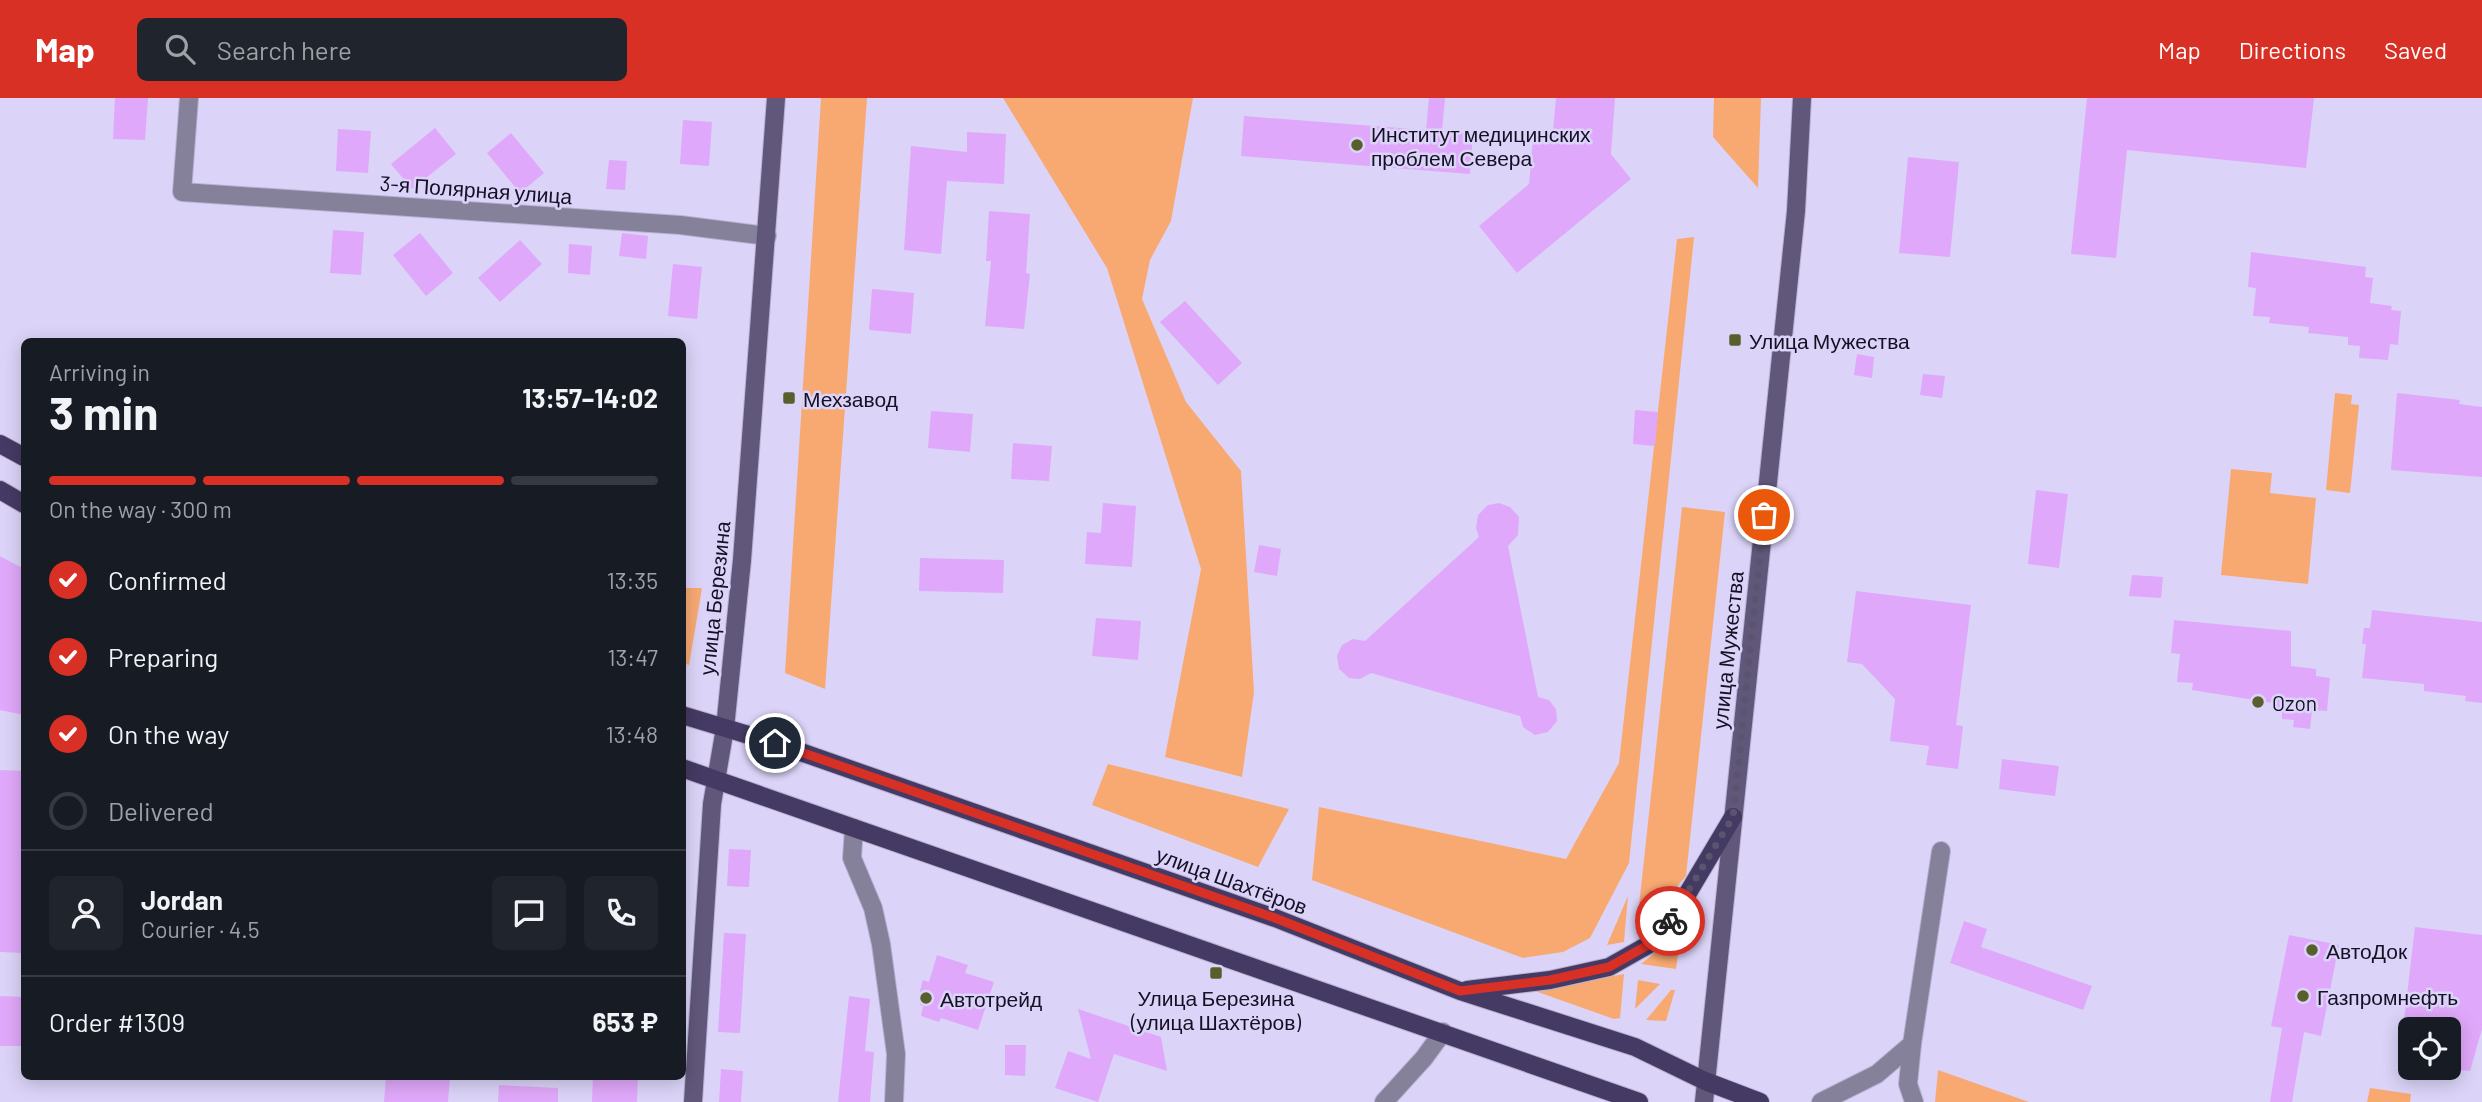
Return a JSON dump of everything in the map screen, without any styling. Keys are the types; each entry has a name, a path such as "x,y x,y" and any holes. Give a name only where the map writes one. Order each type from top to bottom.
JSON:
{"main road":[{"path":"0,444 21,455"},
{"path":"0,490 21,502"},
{"name":"улица Шахтёров","path":"686,716 775,743 1275,918 1460,991 1634,1047 1705,1081 1760,1102"},
{"path":"686,769 1639,1102"},
{"path":"1460,991 1550,980 1609,967 1655,941 1676,913 1733,817"}],"street":[{"name":"3-я Полярная улица","path":"189,98 182,192 680,225 767,236"},
{"name":"улица Березина","path":"693,1102 699,979 716,779 725,728 742,560 776,98"},
{"name":"улица Мужества","path":"1704,1102 1796,211 1801,98"},
{"path":"854,828 852,858 873,908 881,943 896,1054 894,1102"},
{"path":"1914,1102 1908,1084 1912,1044 1941,851"},
{"path":"1384,1102 1424,1058 1443,1032"},
{"path":"1821,1102 1877,1074 1912,1044"}],"shaded area":[{"path":"821,98 867,98 825,689 785,673"},
{"path":"1003,98 1193,98 1171,221 1150,260 1142,299 1186,402 1241,471 1254,692 1242,777 1165,757 1201,569 1107,268"},
{"path":"1714,98 1761,98 1758,188 1713,137"},
{"path":"1694,237 1629,863 1590,938 1563,952 1523,958 1312,880 1319,807 1566,859 1619,763 1677,239"},
{"path":"2335,393 2352,395 2351,404 2359,405 2350,493 2326,490"},
{"path":"2231,469 2272,473 2270,493 2316,498 2308,584 2221,575"},
{"path":"1682,507 1725,512 1686,876 1636,934"},
{"path":"686,588 702,588 689,665 686,664"},
{"path":"1108,764 1289,809 1258,867 1092,805"},
{"path":"1628,896 1624,942 1607,945"},
{"path":"1681,931 1676,969 1641,964"},
{"path":"1624,974 1620,1018 1614,1019 1535,991"},
{"path":"1638,980 1660,984 1635,1009"},
{"path":"1671,990 1675,990 1666,1021 1646,1020"},
{"path":"1938,1070 2029,1102 1935,1102"},
{"path":"2370,1088 2411,1094 2410,1102 2367,1102"}],"building":[{"path":"115,98 148,98 145,140 113,139"},
{"name":"Институт медицинских проблем Севера","path":"1429,98 1445,98 1442,131 1473,134 1470,174 1241,156 1244,116 1426,130"},
{"path":"1556,98 1615,98 1611,154 1631,179 1517,273 1479,226 1529,184 1533,140 1552,142"},
{"path":"2087,98 2314,98 2306,168 2127,150 2116,258 2071,254"},
{"path":"683,120 712,122 709,166 680,164"},
{"path":"435,128 456,154 412,189 391,164"},
{"path":"338,129 371,131 368,173 336,171"},
{"path":"967,132 1006,134 1004,184 947,181 941,254 904,250 911,146 967,152"},
{"path":"511,133 544,173 520,193 487,153"},
{"path":"1908,157 1959,162 1950,257 1899,253"},
{"path":"609,160 627,161 625,190 606,189"},
{"path":"989,211 1030,214 1026,273 1030,274 1024,329 985,326 991,261 986,261"},
{"path":"333,230 364,232 361,275 330,273"},
{"path":"420,233 453,273 426,296 393,255"},
{"path":"622,233 648,236 646,259 619,256"},
{"path":"520,240 542,264 500,302 478,278"},
{"path":"569,244 592,246 590,275 568,273"},
{"path":"2251,252 2366,267 2365,277 2373,278 2370,303 2392,306 2391,310 2401,311 2398,345 2390,344 2388,360 2359,358 2360,346 2348,345 2348,337 2308,333 2309,327 2269,323 2270,317 2253,316 2256,288 2248,287"},
{"path":"673,264 702,267 697,319 668,316"},
{"path":"872,289 914,293 911,334 869,330"},
{"path":"1185,301 1242,363 1218,385 1160,322"},
{"path":"1857,354 1874,357 1872,378 1854,375"},
{"path":"1923,374 1945,376 1942,398 1920,395"},
{"path":"2397,393 2460,400 2459,404 2482,407 2482,477 2391,470"},
{"path":"1635,410 1658,412 1655,446 1633,444"},
{"path":"931,411 973,414 970,452 928,448"},
{"path":"1013,443 1052,446 1049,481 1011,479"},
{"path":"2036,490 2068,494 2059,568 2028,564"},
{"path":"1103,503 1136,506 1132,567 1085,564 1087,532 1101,533"},
{"path":"1499,503 1510,507 1519,517 1518,535 1508,546 1538,697 1549,700 1556,709 1557,721 1548,732 1535,735 1523,727 1520,716 1371,673 1360,679 1349,678 1339,669 1337,656 1342,645 1353,639 1365,641 1479,537 1476,528 1478,515 1488,505"},
{"path":"1259,545 1281,549 1277,576 1254,572"},
{"path":"0,556 21,567 21,714 0,710"},
{"path":"920,558 1004,560 1003,593 919,591"},
{"path":"2132,575 2163,577 2161,598 2129,596"},
{"path":"1856,591 1971,605 1956,725 1963,726 1958,769 1926,765 1929,746 1890,741 1895,699 1862,664 1847,662"},
{"path":"2372,610 2482,622 2482,703 2465,701 2466,696 2424,691 2424,684 2362,678 2366,644 2362,644 2364,628 2370,628"},
{"path":"1096,618 1141,621 1138,660 1092,656"},
{"path":"2174,620 2291,631 2291,666 2316,669 2316,676 2330,678 2327,711 2312,710 2310,729 2293,727 2294,720 2282,719 2282,711 2272,710 2273,703 2192,690 2193,683 2177,682 2180,654 2171,653"},
{"path":"2002,759 2059,766 2055,796 1999,789"},
{"path":"0,770 21,771 21,953 0,952"},
{"path":"729,849 751,850 749,887 727,886"},
{"path":"1964,921 1987,929 1981,947 2092,986 2083,1010 1950,963"},
{"path":"2415,927 2482,935 2482,1029 2470,1071 2461,1070 2461,1017 2404,1017"},
{"path":"724,933 746,934 740,1033 718,1032"},
{"path":"2289,935 2339,945 2321,1036 2304,1032 2292,1102 2270,1102 2282,1028 2271,1026"},
{"path":"937,955 968,965 965,973 994,982 978,1030 941,1018 939,1022 921,1016 923,1006 920,1005 920,991 923,980 929,982"},
{"path":"0,996 21,997 21,1046 0,1046"},
{"path":"849,996 870,999 865,1051 874,1052 870,1102 838,1102"},
{"path":"1078,1009 1161,1037 1167,1071 1114,1054 1098,1102 1055,1088 1068,1051 1091,1059"},
{"path":"1005,1045 1026,1045 1025,1076 1005,1075"},
{"path":"721,1069 743,1071 741,1102 719,1102"},
{"path":"386,1080 450,1080 448,1102 384,1102"},
{"path":"593,1080 638,1080 637,1102 592,1102"},
{"path":"499,1085 558,1088 558,1102 498,1102"}],"way so far":[{"path":"1670,921 1733,817 1764,515"}],"place":[{"name":"Институт медицинских проблем Севера","path":"1357,145"},
{"name":"Улица Мужества","path":"1735,340"},
{"name":"Мехзавод","path":"789,398"},
{"name":"Ozon","path":"2258,702"},
{"name":"АвтоДок","path":"2312,950"},
{"name":"Улица Березина (улица Шахтёров)","path":"1216,973"},
{"name":"Газпромнефть","path":"2303,996"},
{"name":"Автотрейд","path":"926,998"}],"route":[{"path":"775,743 1275,918 1460,991 1550,980 1609,967 1655,941 1670,921"}]}
